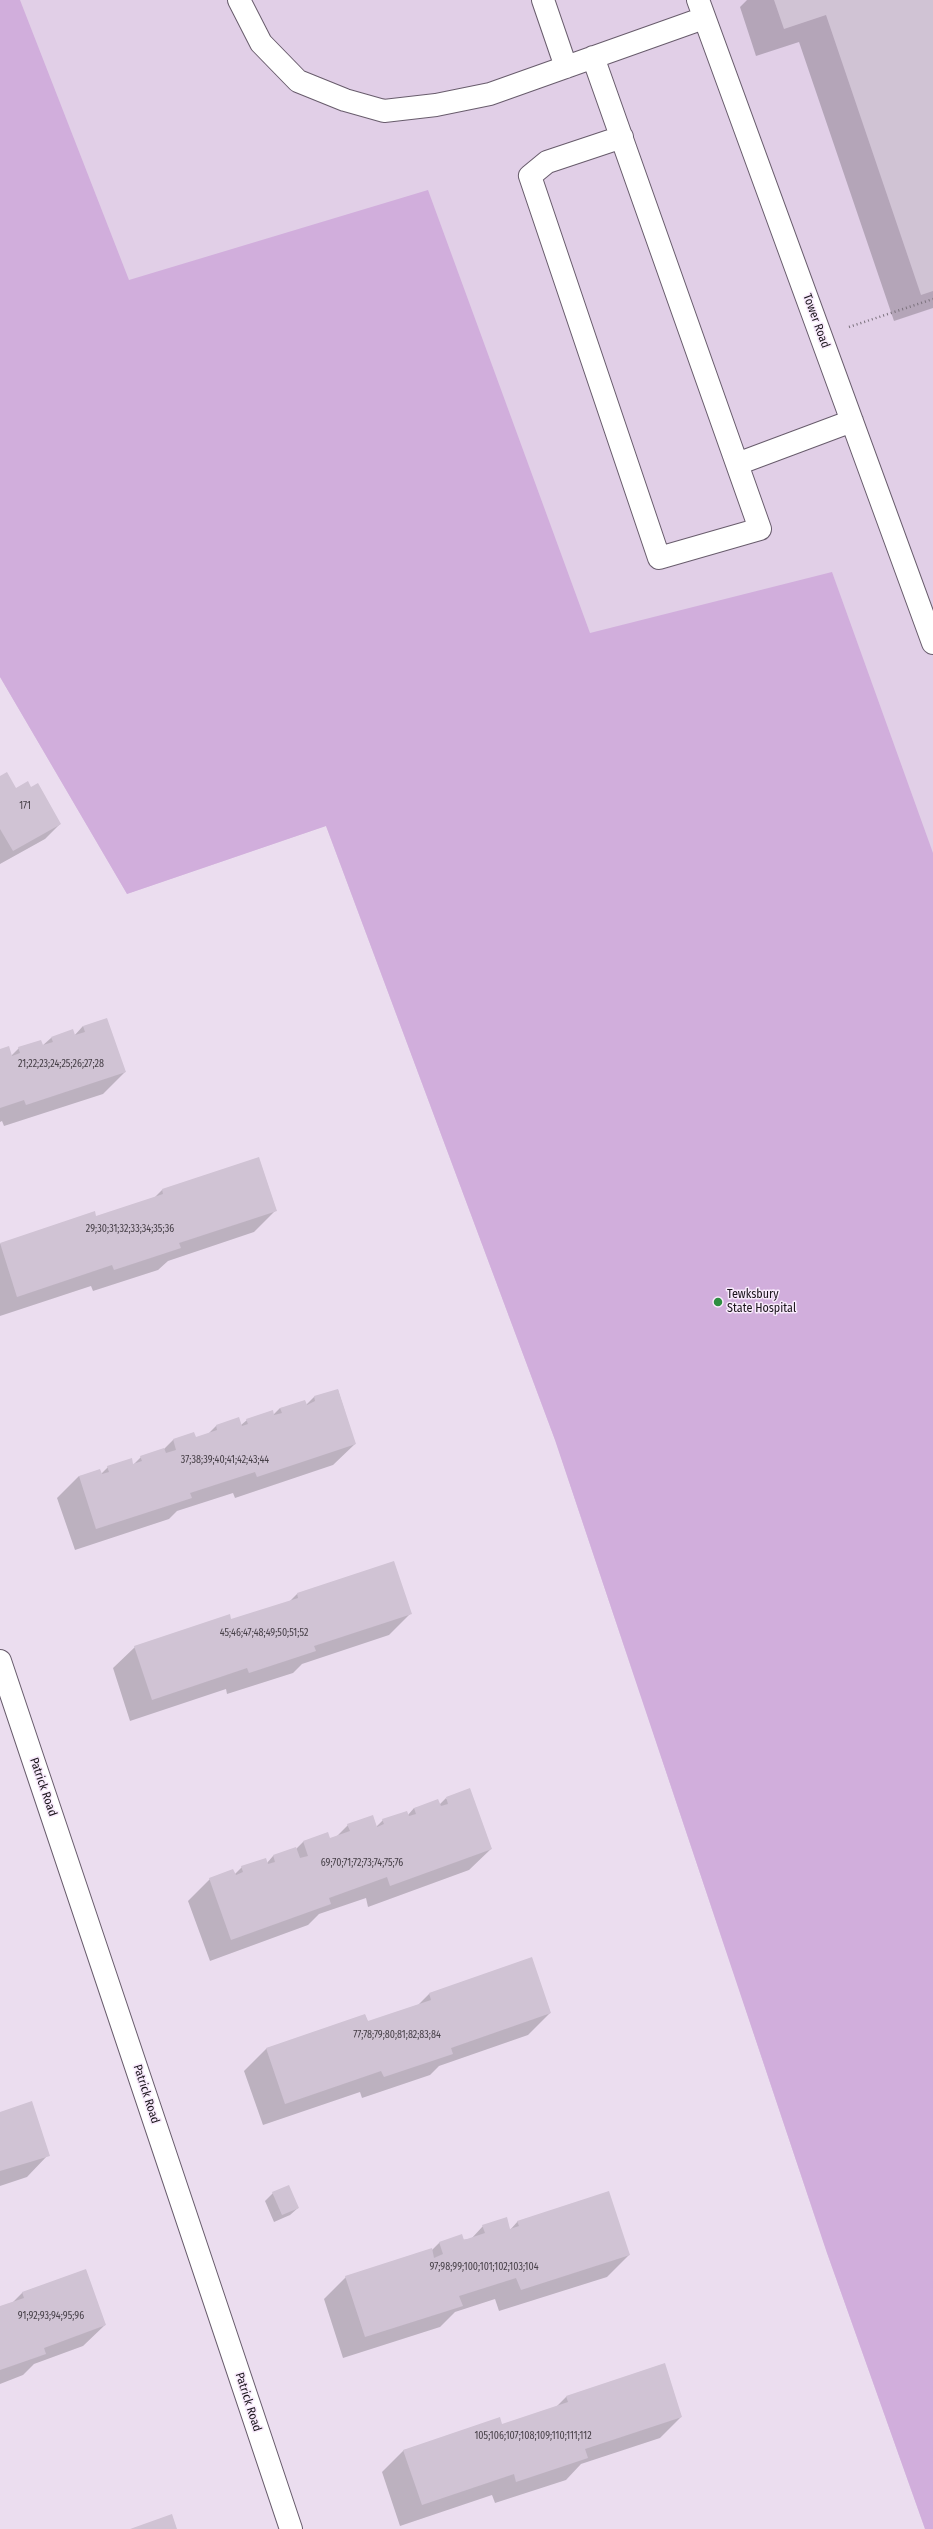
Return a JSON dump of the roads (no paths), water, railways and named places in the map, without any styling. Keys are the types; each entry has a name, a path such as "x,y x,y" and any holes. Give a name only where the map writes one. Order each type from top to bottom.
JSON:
{"street":[{"path":"238,0 261,44 298,80 345,100 384,111 436,105 490,94 594,57 701,9"},
{"path":"543,0 566,67"},
{"name":"Tower Road","path":"701,9 822,335 933,643"},
{"path":"594,57 760,529 659,558 530,176 547,162 622,137"},
{"path":"737,464 852,421"},
{"name":"Patrick Road","path":"0,1661 291,2529"}],"place":[{"name":"Tewksbury State Hospital","path":"718,1302"}]}
